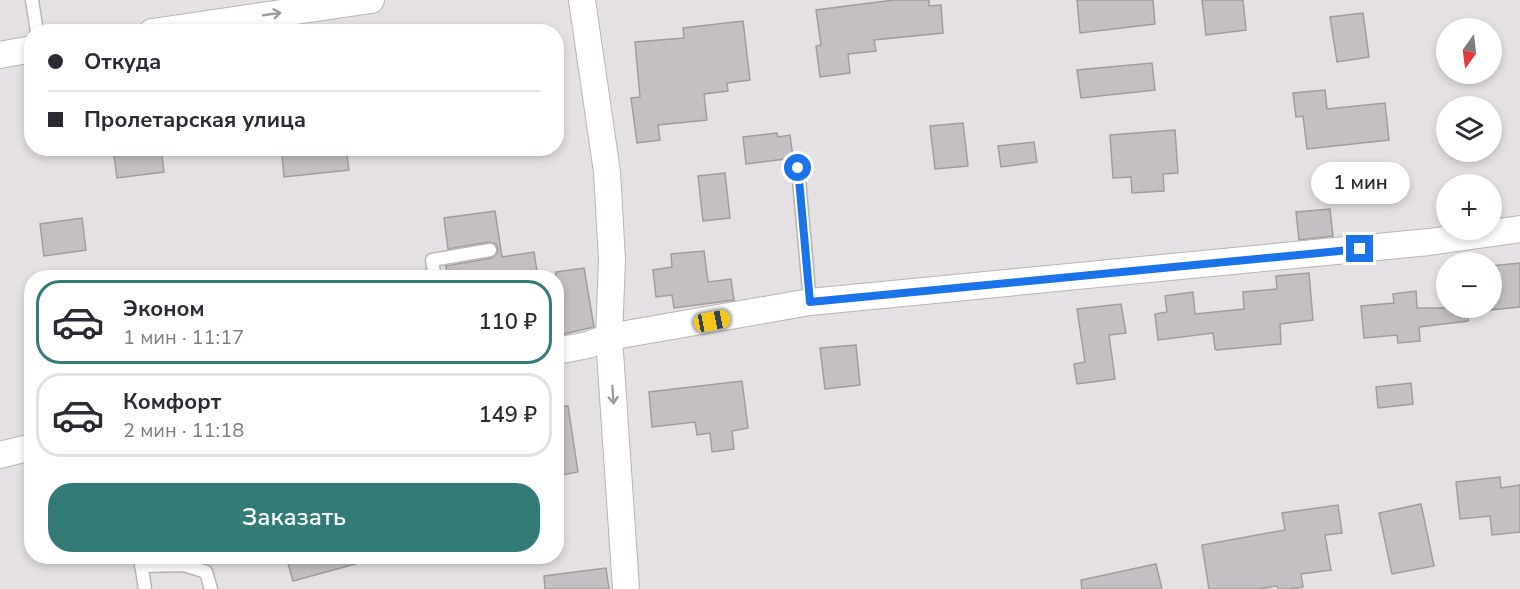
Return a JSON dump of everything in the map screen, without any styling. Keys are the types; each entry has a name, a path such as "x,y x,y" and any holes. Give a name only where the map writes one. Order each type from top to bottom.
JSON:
{"street":[{"path":"199,24 324,3 371,0"},
{"path":"582,0 607,172 612,260 609,337 626,589"},
{"path":"0,55 24,50"},
{"path":"564,350 588,345 609,337 810,302 1429,242 1520,229"},
{"path":"0,455 24,449"}],"lane":[{"path":"32,0 36,24"},
{"path":"798,168 810,302"},
{"path":"434,270 432,260 490,250"},
{"path":"141,564 145,589"},
{"path":"173,564 206,572 211,589"}],"building":[{"path":"894,0 929,0 929,6 941,5 943,33 874,40 876,51 848,54 850,73 820,77 816,46 821,45 816,10"},
{"path":"1077,0 1153,0 1155,24 1080,33"},
{"path":"1202,0 1243,0 1246,30 1206,35"},
{"path":"1363,13 1369,57 1337,62 1330,17"},
{"path":"743,21 750,80 727,83 728,91 704,94 707,120 658,125 660,140 637,143 631,98 640,97 635,42 684,38 683,28"},
{"path":"1152,63 1155,90 1081,98 1077,70"},
{"path":"1325,90 1327,109 1385,103 1389,140 1307,149 1303,116 1296,117 1293,93"},
{"path":"963,123 968,166 935,169 930,126"},
{"path":"1175,130 1178,173 1163,174 1164,191 1132,193 1131,177 1113,178 1110,135"},
{"path":"777,133 778,137 790,135 793,158 746,164 743,137"},
{"path":"1034,142 1037,162 1001,167 998,146"},
{"path":"114,156 162,156 164,172 117,178"},
{"path":"282,156 347,156 349,170 284,177"},
{"path":"725,173 730,218 703,221 698,176"},
{"path":"1330,209 1333,236 1299,240 1296,212"},
{"path":"495,211 502,257 534,252 537,270 446,270 446,266 492,258 498,249 496,244 489,242 448,249 444,218"},
{"path":"82,218 86,250 44,256 40,224"},
{"path":"704,251 708,282 731,279 734,300 674,308 672,295 656,297 653,270 672,267 671,254"},
{"path":"1520,263 1520,307 1502,309 1502,265"},
{"path":"584,268 594,327 564,334 564,271"},
{"path":"1309,273 1313,320 1280,324 1281,344 1217,350 1213,333 1158,340 1155,314 1167,312 1165,296 1193,292 1195,314 1244,309 1243,292 1277,289 1276,276"},
{"path":"1416,291 1417,308 1436,308 1436,318 1468,318 1468,321 1419,327 1420,341 1398,343 1397,335 1364,338 1361,306 1394,303 1393,294"},
{"path":"1121,304 1126,333 1109,335 1115,379 1077,384 1074,364 1085,362 1077,309"},
{"path":"856,345 860,385 825,389 820,348"},
{"path":"742,381 748,428 732,431 734,449 712,452 710,433 697,435 695,422 652,427 649,392"},
{"path":"1411,383 1413,404 1378,408 1376,387"},
{"path":"564,406 568,406 578,472 564,475"},
{"path":"1500,477 1501,488 1520,485 1520,532 1492,535 1490,516 1460,519 1456,482"},
{"path":"1421,504 1434,566 1392,574 1379,513"},
{"path":"1338,505 1342,533 1325,535 1331,570 1301,574 1303,587 1209,589 1202,545 1285,530 1282,513"},
{"path":"288,564 355,564 293,581"},
{"path":"1156,564 1162,589 1082,589 1081,580"},
{"path":"606,568 609,589 545,589 544,576"}],"route":[{"path":"798,168 810,302 1360,249"}]}
